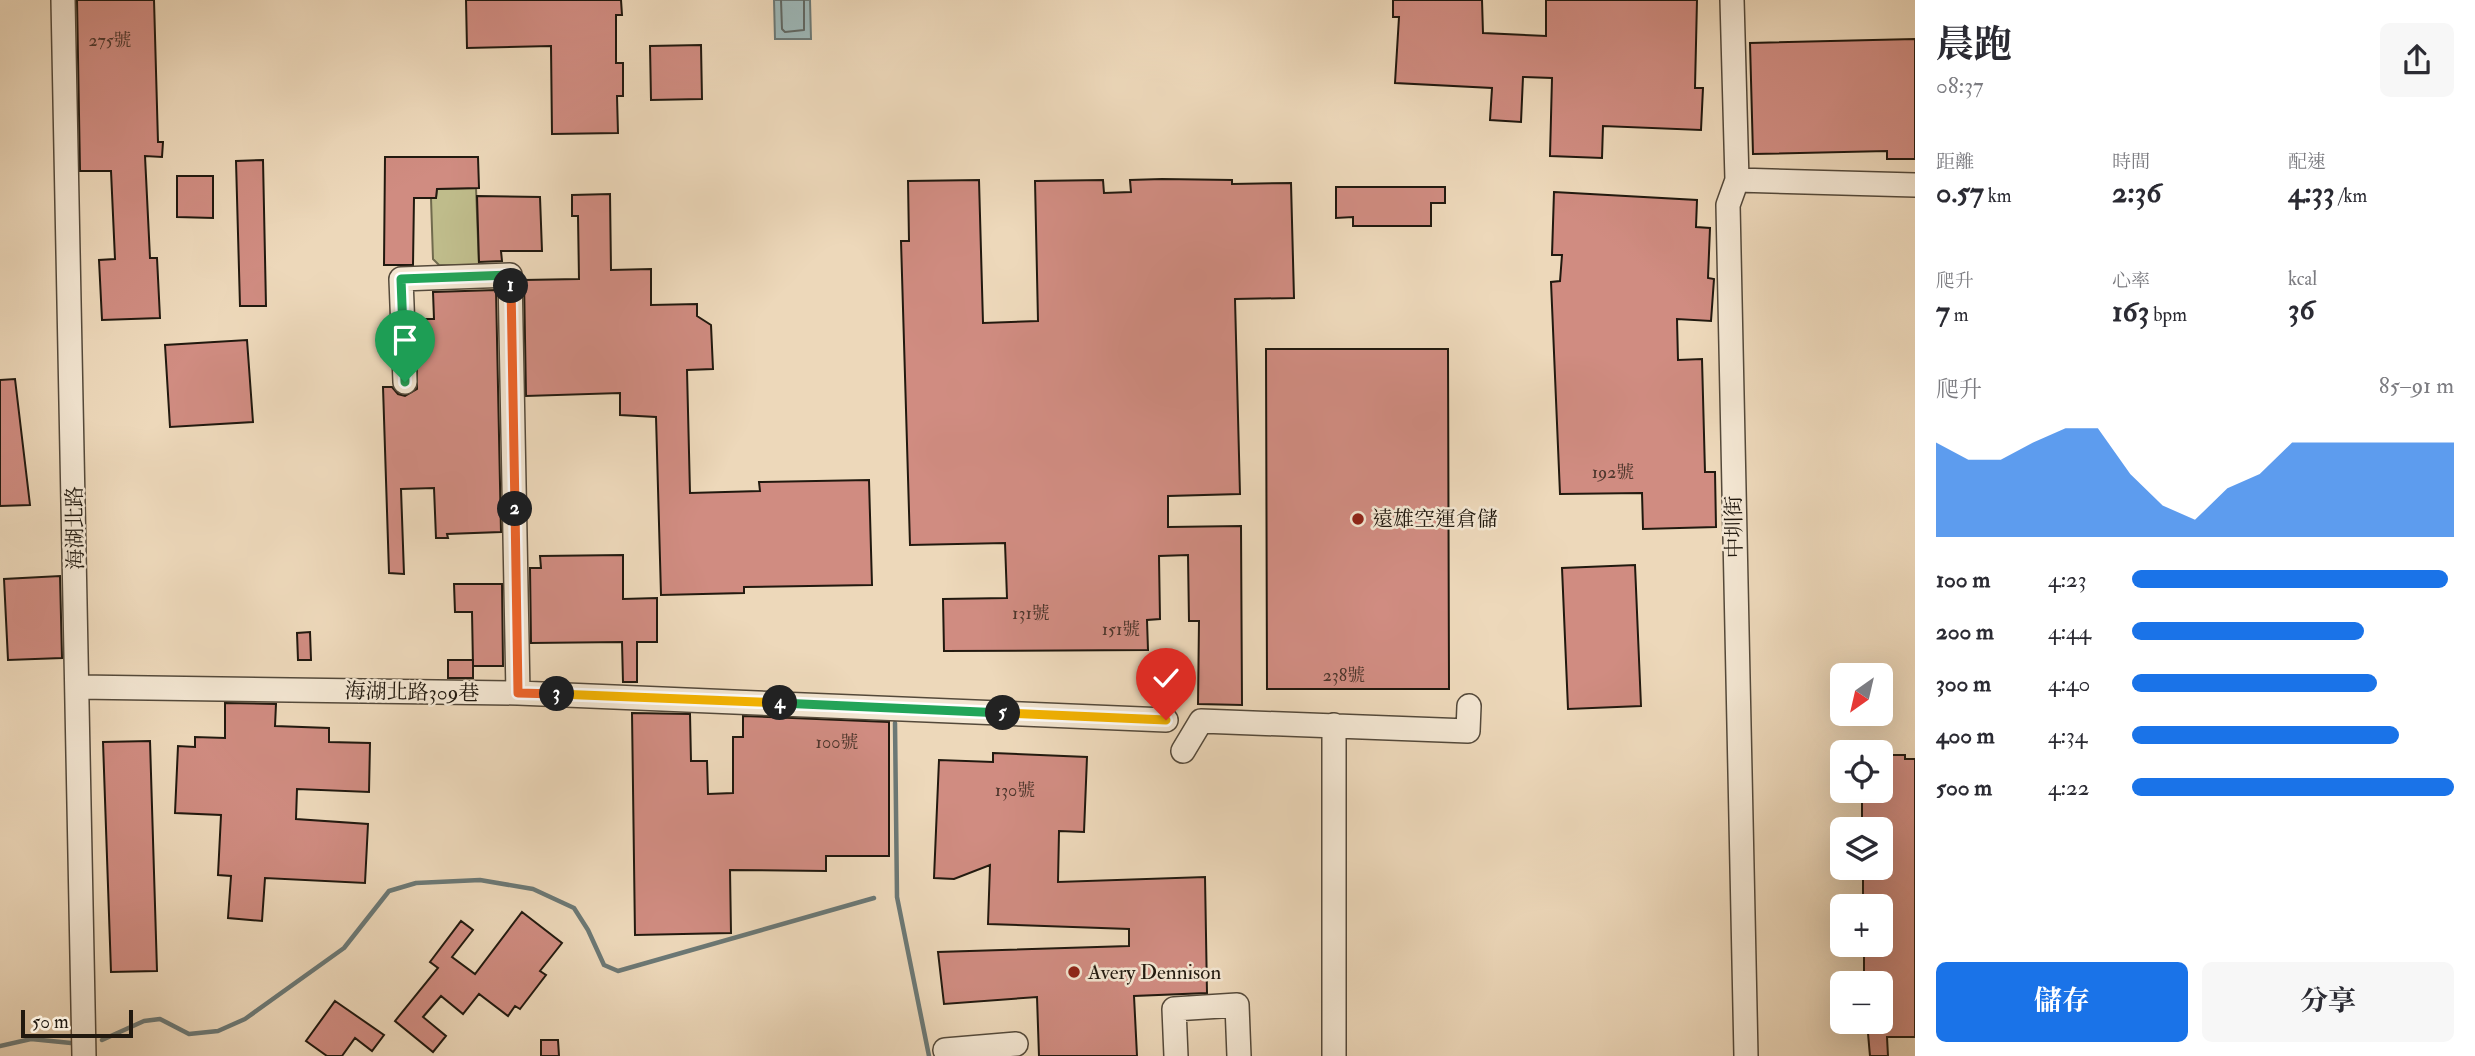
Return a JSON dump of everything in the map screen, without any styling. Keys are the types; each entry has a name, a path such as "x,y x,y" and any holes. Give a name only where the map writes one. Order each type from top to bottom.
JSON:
{"street":[{"name":"海湖北路","path":"63,0 84,1056"},
{"name":"中圳街","path":"1732,0 1737,180 1728,205 1746,1056"},
{"path":"1737,180 1915,185"},
{"path":"405,382 401,279 510,275 518,693"},
{"name":"海湖北路309巷","path":"78,687 518,693 1166,720"},
{"path":"1183,751 1201,721 1468,731 1469,706"},
{"path":"1334,725 1334,1056"},
{"path":"1177,1056 1174,1009 1237,1005 1239,1056"},
{"path":"945,1050 978,1052 1016,1044"}],"shaded area":[{"path":"476,188 479,266 439,265 433,259 431,198 436,198 437,189"}],"water":[{"path":"774,0 810,0 811,39 775,39"}],"building":[{"path":"77,0 154,0 158,142 163,142 162,157 145,156 150,258 157,258 160,318 102,320 99,260 115,259 111,171 80,171"},
{"path":"466,0 621,0 622,15 616,15 616,63 623,63 623,96 617,96 618,133 552,134 551,46 467,48"},
{"path":"1393,0 1482,0 1483,33 1546,36 1546,0 1697,0 1695,88 1703,88 1701,130 1603,126 1602,158 1550,156 1552,78 1523,77 1521,122 1490,120 1492,88 1395,83 1399,17 1393,17"},
{"path":"1915,39 1915,159 1887,159 1887,151 1753,154 1750,43"},
{"path":"701,45 702,99 651,100 650,46"},
{"path":"385,157 478,157 479,188 437,189 436,198 414,198 413,265 384,265"},
{"path":"263,160 266,306 240,306 236,161"},
{"path":"177,176 213,176 213,218 177,217"},
{"path":"979,180 983,323 1038,321 1035,181 1103,180 1104,193 1131,192 1130,180 1232,180 1232,184 1291,183 1294,298 1235,299 1240,494 1168,496 1168,527 1241,526 1242,705 1198,704 1199,621 1189,621 1188,555 1159,556 1160,619 1147,620 1148,650 944,651 943,599 1007,598 1005,543 910,545 901,241 909,241 908,181"},
{"path":"1336,187 1445,187 1445,203 1431,203 1431,226 1353,226 1353,217 1336,218"},
{"path":"1554,192 1697,200 1696,227 1710,228 1708,278 1714,279 1711,321 1677,319 1678,360 1702,359 1705,472 1715,472 1716,527 1643,529 1642,493 1560,494 1551,282 1560,281 1562,255 1552,255"},
{"path":"610,194 611,270 651,269 651,305 697,304 697,316 711,325 713,369 687,370 690,493 760,491 759,482 869,480 872,585 744,587 744,593 661,595 656,417 620,415 620,393 526,396 524,280 579,279 578,216 572,216 572,195"},
{"path":"477,196 540,197 542,251 501,251 502,261 479,262"},
{"path":"496,290 501,532 447,534 448,538 436,538 434,488 401,489 404,574 389,573 383,387 392,387 398,394 405,396 417,389 417,319 434,319 433,292"},
{"path":"247,340 253,422 170,427 165,345"},
{"name":"遠雄空運倉儲","path":"1266,349 1448,349 1449,689 1267,689"},
{"path":"15,379 30,505 0,506 0,380"},
{"path":"623,555 623,599 657,598 657,642 637,642 637,682 623,682 622,642 531,643 530,568 541,568 540,556"},
{"path":"1635,565 1641,706 1568,709 1562,568"},
{"path":"60,576 62,658 8,660 4,579"},
{"path":"454,584 502,584 503,666 473,666 472,612 455,612"},
{"path":"310,632 311,660 298,660 297,633"},
{"path":"448,660 473,660 473,678 448,678"},
{"path":"225,703 276,704 275,726 329,728 329,742 370,743 369,792 297,789 296,819 368,824 365,883 265,878 262,921 228,918 231,876 218,875 221,815 175,813 178,746 195,747 195,737 225,738"},
{"path":"632,713 690,714 691,761 707,761 708,794 733,793 733,737 743,737 743,716 889,722 889,856 826,856 826,871 730,870 731,933 635,935"},
{"path":"150,741 157,971 111,972 103,742"},
{"path":"993,753 1087,757 1084,832 1059,831 1058,882 1205,877 1207,993 1134,996 1137,1056 1039,1056 1037,997 944,1004 938,952 1129,946 1129,929 988,924 990,865 954,879 934,878 939,760 993,762"},
{"path":"1893,755 1905,755 1905,759 1915,759 1915,1037 1887,1037 1888,1056 1870,1056 1868,1034 1893,1034 1893,971 1864,971 1864,957 1893,957 1893,894 1863,894 1863,880 1893,880 1893,817 1862,817 1862,803 1893,803"},
{"path":"522,912 562,943 540,971 546,975 520,1009 515,1006 508,1016 479,994 463,1014 441,996 423,1017 446,1036 433,1052 395,1021 438,968 430,962 461,921 473,930 452,957 475,974"},
{"path":"335,1001 384,1035 372,1051 355,1038 342,1056 327,1056 306,1041"},
{"path":"541,1040 558,1040 559,1056 541,1056"}],"waterway":[{"path":"895,723 897,897 929,1056"},
{"path":"102,1040 144,1021 160,1019 189,1034 218,1031 245,1019 344,948 389,891 416,883 480,880 533,889 574,908 588,930 604,965 618,971 874,898"},
{"path":"0,1046 31,1039 71,1043"}],"place":[{"name":"遠雄空運倉儲","path":"1358,519"},
{"name":"Avery Dennison","path":"1074,972"}],"route":[{"path":"405,382 401,279 510,275 518,693 1166,720"}]}
